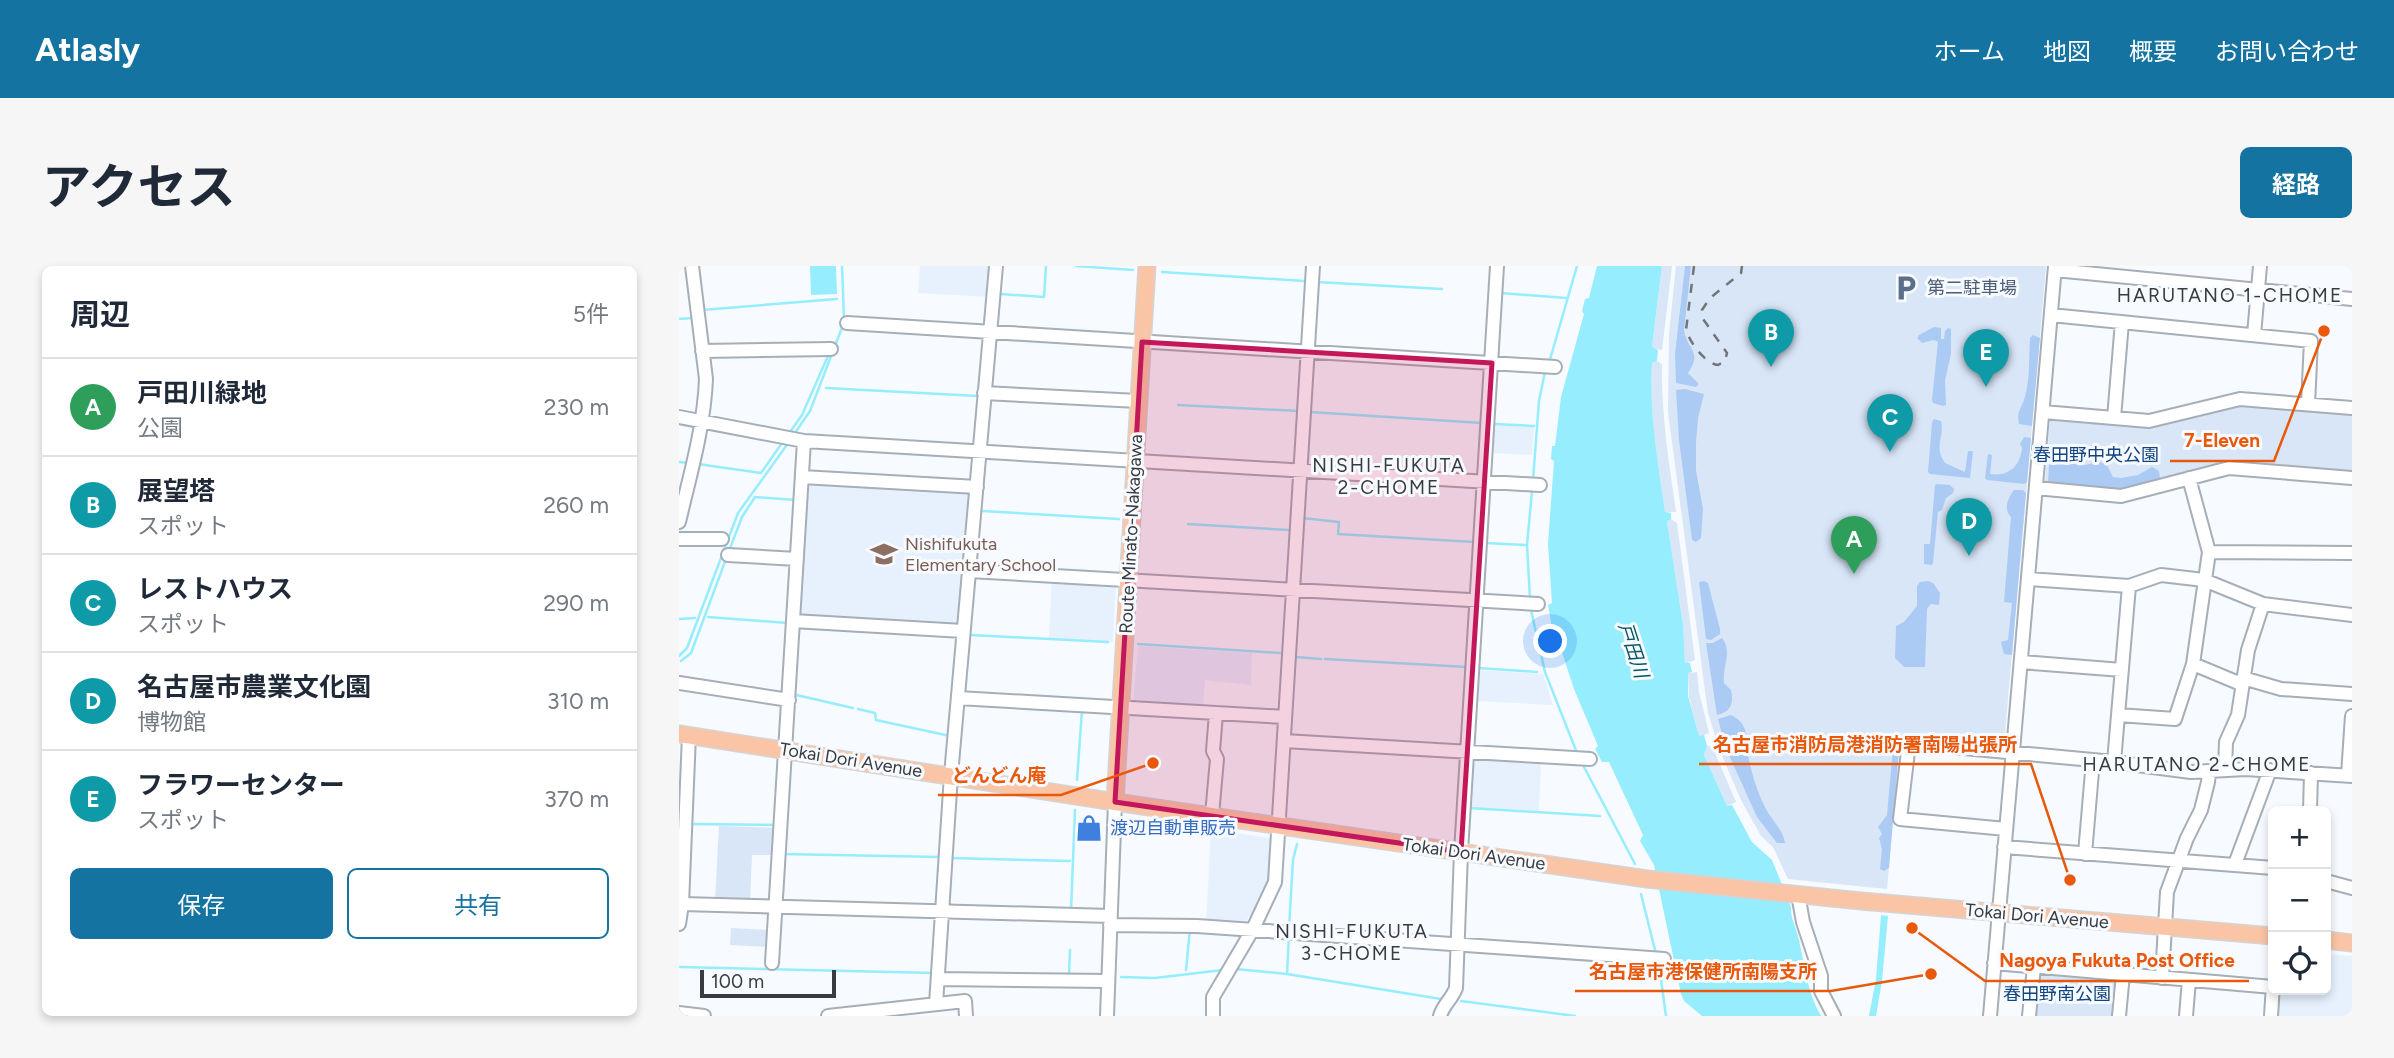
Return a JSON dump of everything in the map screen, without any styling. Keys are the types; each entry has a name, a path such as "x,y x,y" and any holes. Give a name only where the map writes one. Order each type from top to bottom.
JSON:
{"main road":[{"name":"Route Minato-Nakagawa","path":"1115,802 1147,266"},
{"name":"Tokai Dori Avenue","path":"684,734 1115,802 1647,879 2166,927 2268,933"},
{"path":"2331,941 2352,943"}],"street":[{"path":"679,522 702,421 706,379 692,266"},
{"path":"936,1004 951,775 996,266"},
{"path":"1213,1016 1213,997 1274,888 1313,266"},
{"path":"1440,1016 1456,988 1461,852 1497,266"},
{"path":"2254,335 2260,266"},
{"path":"1990,1016 2055,268 2128,271 2352,299"},
{"path":"2051,315 2311,341 2308,404"},
{"path":"2114,418 2122,322"},
{"path":"847,323 1555,367"},
{"path":"702,351 831,349"},
{"path":"985,393 1138,401"},
{"path":"2043,411 2149,421 2240,399 2352,408"},
{"path":"679,417 804,440 1539,485"},
{"path":"772,963 804,440"},
{"path":"2036,488 2121,496 2229,468 2352,478"},
{"path":"802,477 977,487"},
{"path":"2118,715 2175,719 2193,664 2209,552 2189,478"},
{"path":"679,539 722,539"},
{"path":"2209,552 2352,553"},
{"path":"728,555 797,559"},
{"path":"970,571 1538,604"},
{"path":"2028,579 2129,586 2161,575 2204,580 2263,604 2352,615"},
{"path":"2114,762 2129,586"},
{"path":"2225,770 2226,742 2238,715 2248,650 2263,604"},
{"path":"793,621 964,631"},
{"path":"2021,662 2122,670"},
{"path":"2193,664 2242,681 2281,689 2352,694"},
{"path":"679,683 789,700"},
{"path":"958,698 1285,717"},
{"path":"1212,816 1217,759 1213,751 1216,713"},
{"path":"2006,829 1900,819 1909,743 2191,772 2270,770 2350,776 2352,716"},
{"path":"679,924 682,904 684,734"},
{"path":"1284,741 1590,759"},
{"path":"2085,854 2093,760"},
{"path":"2235,864 2270,770"},
{"path":"2162,978 2167,892 2201,810 2209,771"},
{"path":"2310,806 2311,773"},
{"path":"1107,1016 1115,802"},
{"path":"2004,847 2268,867"},
{"path":"2331,882 2352,888"},
{"path":"1798,894 1803,922 1821,976 1821,991 1834,1016"},
{"path":"682,904 941,912 1253,929 1664,960"},
{"path":"1994,963 2268,986"},
{"path":"2029,1016 2034,967"},
{"path":"2119,1016 2123,974"},
{"path":"938,975 1108,981"},
{"path":"2186,1016 2189,980"},
{"path":"2271,1016 2272,995"},
{"path":"828,1016 965,1001 966,1016"},
{"path":"679,1013 704,1016"}],"highlighted area":[{"path":"1142,342 1492,363 1461,852 1115,802"}],"shaded area":[{"path":"920,266 993,266 990,297 918,293"},
{"path":"1685,266 1691,266 1684,330 1694,355 1688,373 1699,384 1696,387 1676,383 1675,354"},
{"path":"1934,327 1941,328 1941,339 1944,339 1948,328 1951,329 1951,354 1945,380 1946,405 1943,406 1933,403 1932,400 1938,342 1934,340 1922,343 1917,338"},
{"path":"2033,335 2040,338 2032,426 2019,424 2018,416 2027,390 2030,338"},
{"path":"1685,389 1704,394 1696,443 1696,470 1703,509 1701,538 1696,542 1692,540 1679,440 1676,390"},
{"path":"1934,419 1941,421 1940,451 1945,463 1965,472 1968,451 1973,451 1970,478 1928,472"},
{"path":"1492,425 1534,427 1532,455 1490,453"},
{"path":"2024,437 2031,438 2027,482 2024,484 1987,480 1988,454 1992,455 1990,474 2008,472 2019,460 2022,448 2020,444"},
{"path":"2069,458 2079,465 2099,461 2107,465 2113,477 2121,478 2138,475 2152,467 2159,471 2160,479 2123,489 2048,483 2049,465"},
{"name":"Nishifukuta Elementary School","path":"805,481 971,491 958,627 797,618"},
{"path":"1937,484 1950,485 1954,489 1946,498 1942,510 1938,512 1932,565 1924,564 1924,544 1930,544"},
{"path":"2014,490 2023,490 2026,493 2012,655 2004,654 2001,642 2008,640 2012,603 2004,602 2011,517 2007,507"},
{"path":"1052,579 1116,582 1113,642 1049,638"},
{"path":"1699,582 1708,583 1720,629 1720,634 1711,640 1706,639"},
{"path":"1920,582 1933,583 1940,593 1939,605 1931,604 1927,609 1925,667 1904,667 1895,658 1896,626 1904,622 1917,606 1917,586"},
{"path":"1722,638 1727,649 1724,683 1731,690 1732,699 1728,709 1717,715 1706,643"},
{"path":"1138,646 1252,653 1251,685 1205,680 1203,708 1133,704"},
{"path":"1477,670 1543,674 1553,705 1475,701"},
{"path":"1731,715 1744,727 1747,744 1745,746 1732,744 1723,736 1718,719"},
{"path":"1894,737 1900,738 1889,868 1884,871 1880,869 1882,849 1879,838 1882,834 1878,827 1887,815"},
{"path":"1728,753 1748,756 1760,796 1785,843 1777,843 1757,817"},
{"path":"1471,757 1541,760 1539,811 1468,807"},
{"path":"1211,829 1275,839 1272,881 1256,917 1249,916 1244,926 1206,924"},
{"path":"2331,954 2352,956 2352,1016 2275,1016 2277,995 2331,995"}],"green space":[{"path":"1662,266 1672,266 1662,350 1652,348"},
{"path":"1676,266 2046,266 2004,745 2001,747 1900,738 1887,889 1788,879 1773,847 1761,836 1741,800 1720,751 1708,713 1668,412 1669,334"},
{"path":"1657,361 1662,364 1664,420 1676,512 1665,512 1657,457 1651,382 1652,363"},
{"name":"春田野中央公園","path":"2243,402 2352,411 2352,473 2230,462 2121,492 2046,486 2052,417 2150,426"},
{"path":"1671,519 1677,523 1695,660 1685,664 1683,624 1667,522"},
{"path":"1697,672 1709,733 1699,737 1689,698 1688,673"},
{"path":"1707,746 1712,746 1736,802 1727,806 1704,755"},
{"path":"719,826 775,828 773,855 752,855 750,902 715,901"},
{"path":"731,928 768,930 768,947 730,945"},
{"name":"春田野南公園","path":"2039,971 2116,978 2118,981 2114,1016 2032,1016"}],"water":[{"path":"810,266 836,266 837,294 811,295"},
{"name":"戸田川","path":"1597,266 1662,266 1652,347 1658,350 1657,361 1652,363 1652,400 1665,512 1671,513 1671,519 1667,522 1683,624 1685,663 1690,663 1692,672 1688,673 1688,696 1699,736 1704,735 1707,746 1704,755 1727,806 1732,805 1752,842 1772,860 1791,907 1809,989 1821,1016 1702,1016 1684,1001 1654,865 1640,841 1643,835 1609,762 1602,762 1595,749 1598,746 1574,689 1556,634 1553,633 1548,605 1552,603 1548,544 1554,461 1551,459 1552,446 1555,446 1561,397 1584,314 1582,311 1585,299 1589,298"},
{"path":"1881,915 1888,916 1882,981 1876,1016 1869,1016 1876,979"}],"waterway":[{"path":"842,266 844,319"},
{"path":"1000,294 1044,297 1046,266"},
{"path":"1076,266 1133,270"},
{"path":"1549,363 1577,266"},
{"path":"1162,272 1304,281"},
{"path":"1317,282 1442,289"},
{"path":"1501,293 1566,298"},
{"path":"702,310 837,299"},
{"path":"679,319 692,318"},
{"path":"795,433 810,411 843,325"},
{"path":"790,432 802,415 828,356"},
{"path":"1533,480 1539,401 1545,372"},
{"path":"826,388 978,396"},
{"path":"1178,405 1299,411"},
{"path":"1310,412 1482,423"},
{"path":"1493,424 1534,426"},
{"path":"679,656 687,648 738,513 789,442"},
{"path":"698,464 761,473 782,443"},
{"path":"679,462 689,463"},
{"path":"1530,599 1527,545 1532,491"},
{"path":"729,551 742,517 755,497 796,500"},
{"path":"982,511 1119,519"},
{"path":"1302,518 1339,522 1338,534 1474,542"},
{"path":"1188,524 1288,530"},
{"path":"1485,543 1525,545"},
{"path":"681,661 691,653 726,559"},
{"path":"1531,610 1545,672 1577,753"},
{"path":"708,617 787,623"},
{"path":"679,619 695,618"},
{"path":"971,635 1108,642"},
{"path":"1138,644 1280,653"},
{"path":"1296,657 1321,659"},
{"path":"1325,659 1467,667"},
{"path":"1478,668 1537,672"},
{"path":"792,694 853,708"},
{"path":"858,709 875,713 876,720 950,736"},
{"path":"1077,780 1082,710"},
{"path":"1582,763 1635,864"},
{"path":"1469,808 1600,816"},
{"path":"1071,911 1075,810"},
{"path":"690,824 775,825"},
{"path":"1289,928 1293,860 1297,844"},
{"path":"782,854 940,857"},
{"path":"950,858 1070,861"},
{"path":"1641,894 1656,954"},
{"path":"1186,970 1190,929"},
{"path":"1287,974 1289,935"},
{"path":"1069,976 1070,950"},
{"path":"1659,965 1666,1016"},
{"path":"679,967 935,973"},
{"path":"1236,969 1287,974 1441,999"},
{"path":"1121,977 1155,978 1223,970"},
{"path":"1461,1001 1575,1016"}],"railway":[{"path":"1694,266 1686,330 1703,356 1718,365 1725,361 1727,353 1703,319 1702,310 1710,298 1741,273 1742,266"}],"place":[{"name":"第二駐車場","path":"1906,288"},
{"name":"7-Eleven","path":"2324,331"},
{"name":"展望塔","path":"1771,367"},
{"name":"フラワーセンター","path":"1986,387"},
{"name":"レストハウス","path":"1890,452"},
{"name":"Nishifukuta Elementary School","path":"884,554"},
{"name":"名古屋市農業文化園","path":"1969,556"},
{"name":"戸田川緑地","path":"1854,574"},
{"name":"どんどん庵","path":"1153,763"},
{"name":"渡辺自動車販売","path":"1089,828"},
{"name":"名古屋市消防局港消防署南陽出張所","path":"2070,880"},
{"name":"Nagoya Fukuta Post Office","path":"1912,928"},
{"name":"名古屋市港保健所南陽支所","path":"1931,974"}],"district":[{"name":"HARUTANO 1-CHOME","path":"2230,295"},
{"name":"NISHI-FUKUTA 2-CHOME","path":"1389,476"},
{"name":"HARUTANO 2-CHOME","path":"2197,764"},
{"name":"NISHI-FUKUTA 3-CHOME","path":"1352,942"}]}
